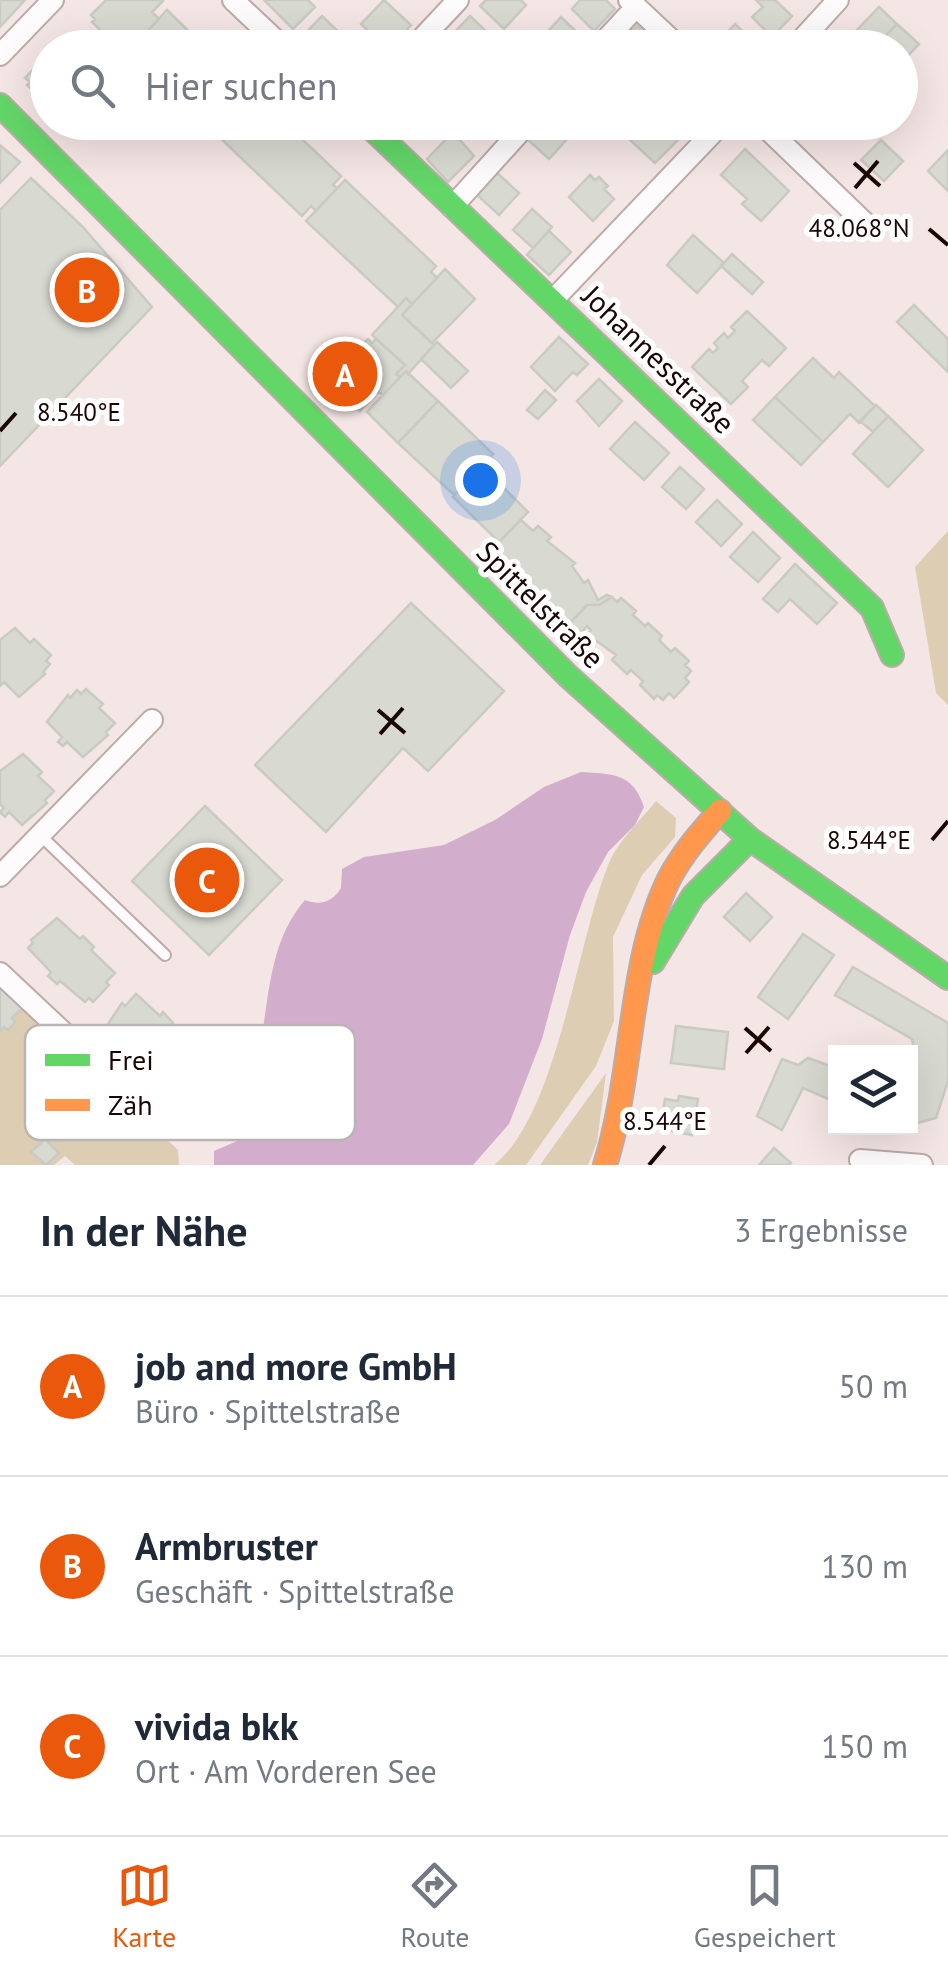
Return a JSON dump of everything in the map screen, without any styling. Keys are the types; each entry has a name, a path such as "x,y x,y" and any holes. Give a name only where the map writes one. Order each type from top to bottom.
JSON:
{"main road":[{"name":"Spittelstraße","path":"0,105 30,135"},
{"name":"Spittelstraße","path":"35,140 568,676 750,839 948,978"},
{"name":"Johannesstraße","path":"383,140 872,608 892,654"},
{"path":"605,1165 629,1074 642,981 658,906 692,844 720,811"},
{"path":"642,981 693,896 750,839"}],"street":[{"path":"0,55 53,0"},
{"path":"233,0 265,30"},
{"path":"430,30 458,0"},
{"path":"810,30 838,0"},
{"path":"612,30 633,3 661,30"},
{"path":"452,207 513,140"},
{"path":"553,300 706,140"},
{"path":"779,140 870,228"},
{"path":"4,865 40,835 152,720"},
{"path":"0,972 56,1025"},
{"path":"860,1160 922,1165"}],"lane":[{"path":"40,835 165,956"}],"shaded area":[{"path":"948,531 948,705 936,693 915,567"},
{"path":"581,772 612,775 634,787 644,807 635,825 608,852 586,892 542,1039 509,1124 473,1165 214,1165 214,1151 239,1140 355,1140 355,1025 263,1025 284,933 305,900 330,900 341,888 342,869 364,857 444,845 495,820 544,787"},
{"path":"656,801 676,818 675,837 642,875 613,937 614,1021 596,1066 526,1165 494,1165 516,1141 550,1067 609,863"},
{"path":"0,978 49,1025 25,1025 25,1140 168,1140 178,1150 179,1165 75,1165 65,1156 54,1165 0,1165"},
{"path":"606,1073 597,1142 588,1165 540,1165"}],"building":[{"path":"0,0 25,0 0,27"},
{"path":"106,0 163,1 152,12 159,19 148,30 100,30 91,15"},
{"path":"264,0 308,0 315,7 293,29"},
{"path":"384,0 411,25 407,30 367,30 361,24"},
{"path":"486,0 521,0 526,5 504,29 480,6"},
{"path":"580,0 606,0 615,9 593,30 572,9"},
{"path":"756,0 775,0 792,16 779,30 765,30 752,17 763,7"},
{"path":"879,7 897,24 891,30 857,30"},
{"path":"167,10 188,30 149,30"},
{"path":"322,16 336,30 309,30"},
{"path":"470,16 485,30 457,30"},
{"path":"561,17 575,30 549,30"},
{"path":"222,140 303,140 341,176 333,185 337,188 316,211 311,206 302,216"},
{"path":"445,140 460,140 474,156 448,182 427,159"},
{"path":"528,140 566,140 549,159"},
{"path":"630,140 678,140 655,163"},
{"path":"881,140 903,161 884,181 861,160"},
{"path":"0,145 20,162 0,183"},
{"path":"745,149 789,191 761,221 742,204 747,199 721,175"},
{"path":"948,150 948,191 928,171"},
{"path":"495,171 519,193 499,215 475,193"},
{"path":"590,175 608,186 604,189 614,199 593,221 569,197"},
{"path":"31,178 82,226 152,307 0,466 0,210"},
{"path":"345,180 436,266 431,272 437,278 412,304 406,298 398,307 306,221"},
{"path":"532,209 552,227 533,248 513,230"},
{"path":"549,231 571,252 549,275 527,255"},
{"path":"693,235 724,263 697,293 667,265"},
{"path":"732,254 763,282 752,294 721,266"},
{"path":"445,269 475,299 432,343 402,315"},
{"path":"406,298 412,304 402,315 434,345 408,374 406,371 400,377 396,374 405,365 372,335"},
{"path":"914,305 948,339 948,372 897,322"},
{"path":"747,311 786,348 769,366 762,360 742,381 748,387 731,404 692,367 709,349 713,353 718,348 714,343 724,333 728,338 735,331 731,327"},
{"path":"559,337 588,364 577,375 573,372 555,391 531,367"},
{"path":"368,339 372,343 376,339 405,365 396,374 400,377 383,395 378,392 360,411 332,386 335,383 331,379"},
{"path":"437,342 468,371 451,388 421,359"},
{"path":"813,358 834,378 839,372 875,406 859,423 850,414 823,442 775,397"},
{"path":"406,371 438,401 398,443 367,412"},
{"path":"599,379 622,401 599,426 577,401"},
{"path":"545,390 556,400 538,419 527,410"},
{"path":"775,397 823,442 801,465 753,420"},
{"path":"438,401 493,454 454,495 398,443"},
{"path":"876,405 888,416 873,432 860,421"},
{"path":"888,416 923,450 888,487 853,454"},
{"path":"635,422 669,453 644,480 610,449"},
{"path":"491,457 502,467 498,482 528,512 499,542 453,497"},
{"path":"680,467 704,489 686,509 662,487"},
{"path":"717,500 742,524 721,546 696,522"},
{"path":"521,520 533,531 538,526 551,537 547,541 575,563 572,566 584,583 588,580 598,600 607,595 612,597 599,605 587,605 566,628 551,614 556,609 543,597 539,601 512,567 508,571 493,557 497,554 492,549"},
{"path":"753,532 780,558 758,582 730,557"},
{"path":"795,564 837,603 817,624 790,599 778,612 763,599"},
{"path":"612,597 617,602 621,598 636,611 633,615 662,636 659,640 671,652 675,648 689,661 685,665 691,671 685,678 689,682 674,698 669,693 663,700 657,695 654,699 640,685 643,681 631,670 627,674 612,660 616,655 587,634 591,630 587,626 581,633 570,623 587,605 599,605"},
{"path":"411,603 504,691 428,771 403,748 326,832 255,765"},
{"path":"15,628 51,655 45,674 19,697 4,682 0,686 0,640"},
{"path":"86,689 103,704 99,708 115,723 106,732 108,735 83,757 67,742 63,746 58,742 62,737 47,722 68,695 70,698 77,690 81,694"},
{"path":"23,754 42,772 38,776 54,791 45,800 47,803 22,825 9,812 5,817 0,812 4,808 0,804 0,771"},
{"path":"205,806 282,880 209,955 132,881"},
{"path":"746,893 772,917 750,941 724,917"},
{"path":"57,918 80,939 83,936 94,947 91,950 115,973 93,1002 89,998 85,1002 60,981 57,984 28,948 31,940"},
{"path":"803,934 834,955 788,1019 758,997"},
{"path":"853,967 948,1023 948,1081 936,1118 918,1123 918,1045 835,995"},
{"path":"0,987 22,1008 12,1018 15,1022 8,1030 4,1027 0,1031"},
{"path":"136,994 173,1023 109,1025 122,1003 125,1006"},
{"path":"676,1026 728,1032 724,1069 671,1063"},
{"path":"808,1058 828,1065 828,1099 803,1088 782,1130 757,1116 782,1059 798,1065"},
{"path":"679,1096 698,1099 692,1135 660,1129 665,1099 678,1101"},
{"path":"46,1140 59,1153 46,1165 31,1152"},
{"path":"774,1148 791,1163 759,1165"}],"traffic: fast":[{"path":"0,105 30,135"},
{"path":"35,140 568,676 750,839 948,978"},
{"path":"384,140 872,608 892,655"},
{"path":"653,962 693,896 750,839"}],"traffic: slow":[{"path":"605,1165 621,1094 638,982 656,911 680,861 720,811"}],"place":[{"name":"Armbruster","path":"87,290"},
{"name":"job and more GmbH","path":"345,374"},
{"name":"vivida bkk","path":"207,880"}]}
